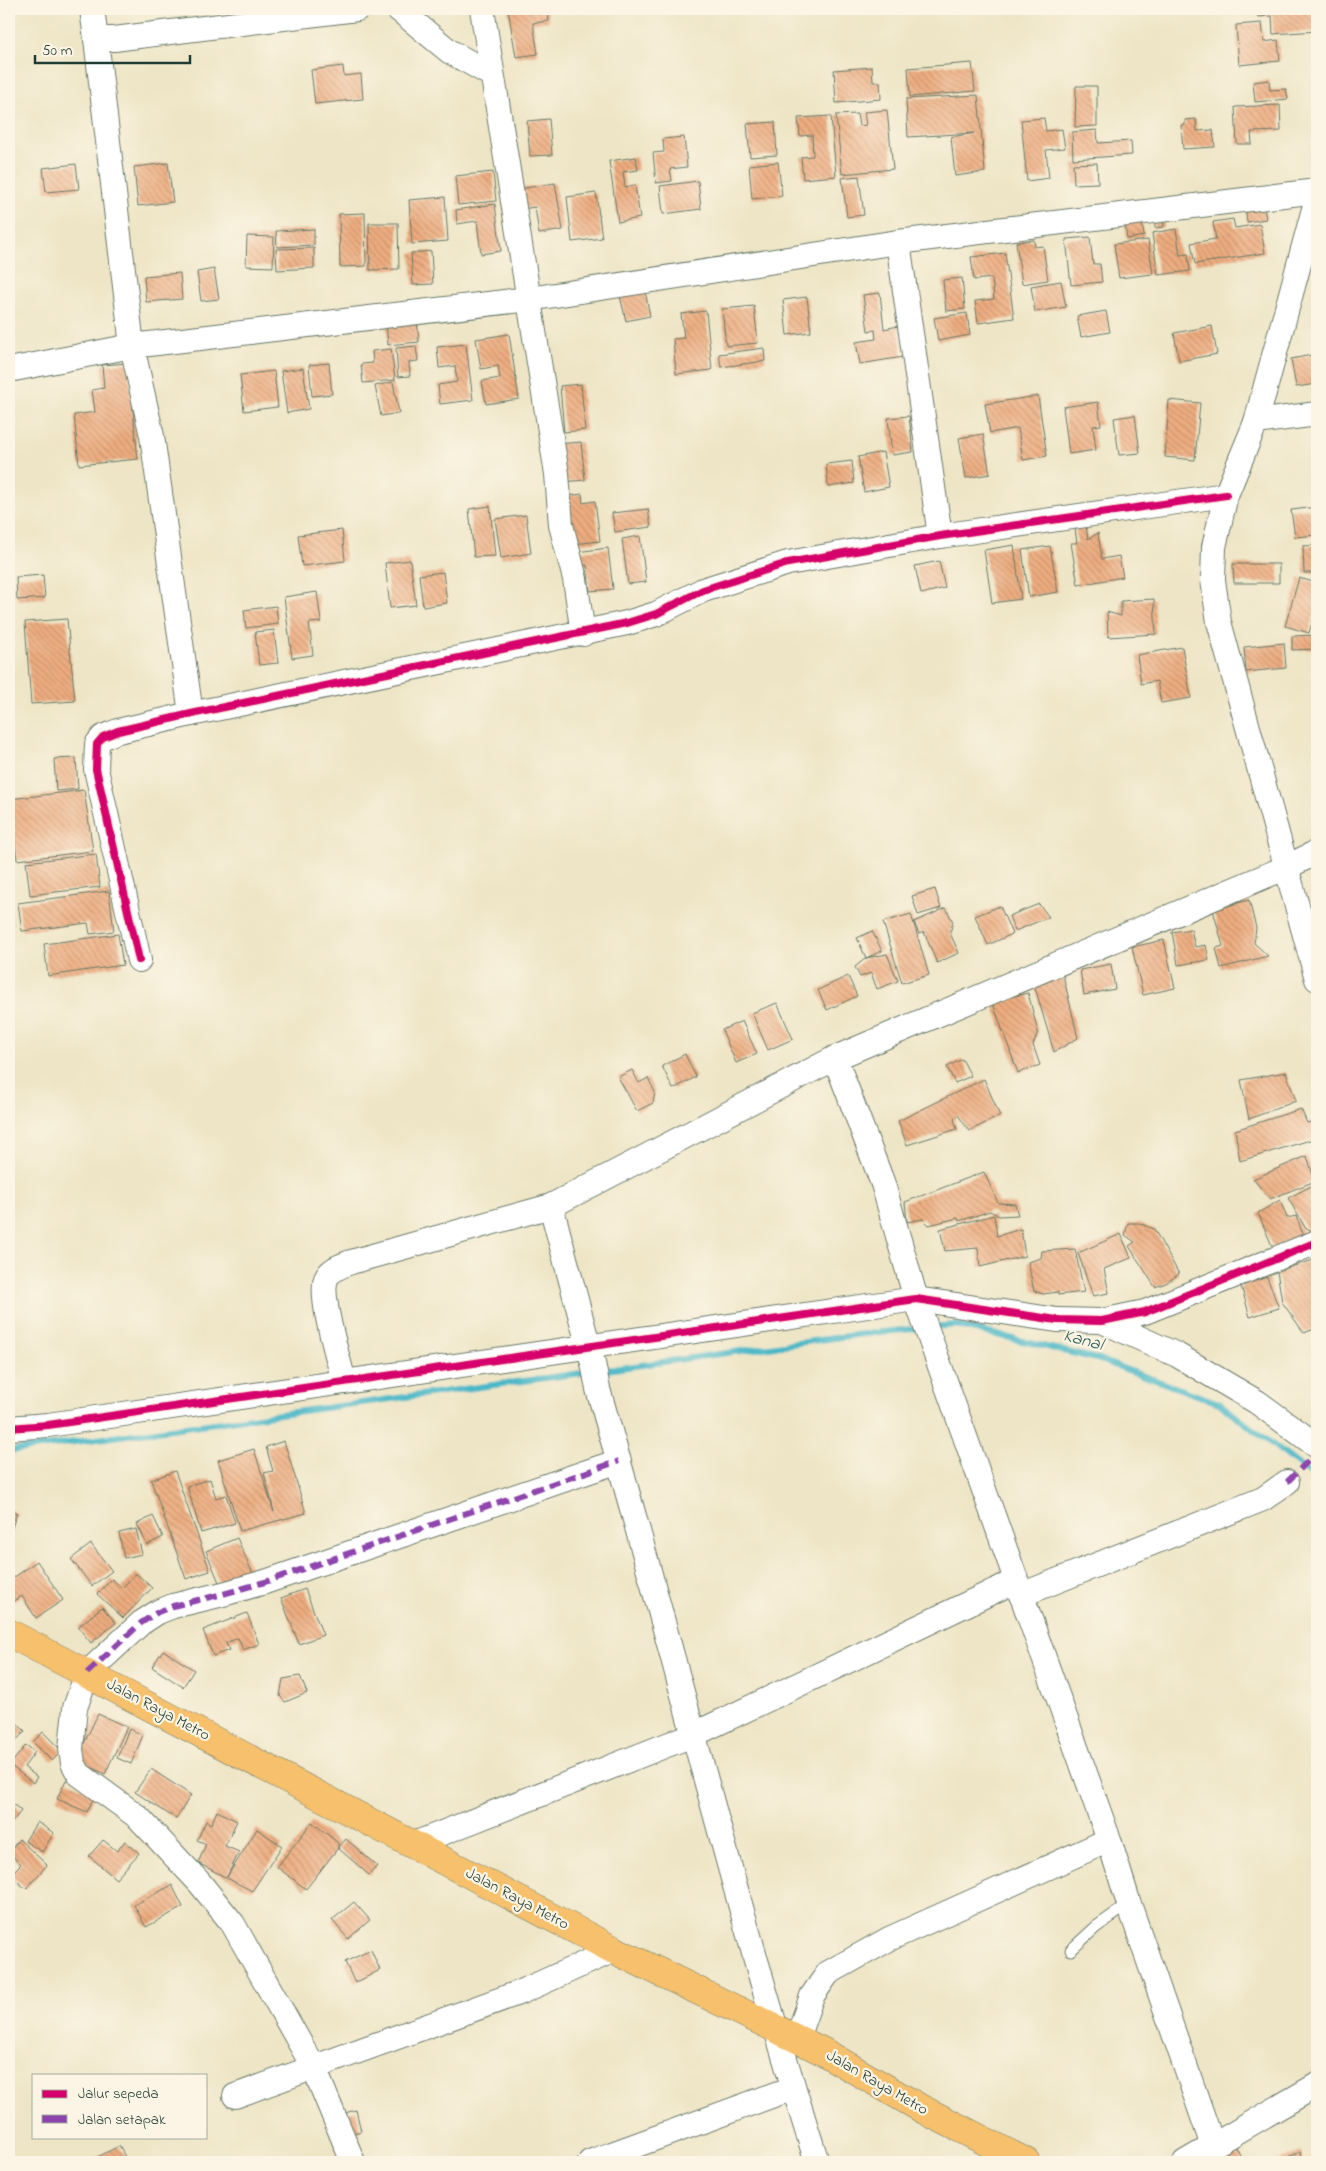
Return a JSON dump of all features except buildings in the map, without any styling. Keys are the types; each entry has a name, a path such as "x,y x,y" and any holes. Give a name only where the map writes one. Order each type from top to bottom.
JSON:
{"highway":[{"name":"Jalan Raya Metro","path":"9,1633 614,1950 786,2033 922,2109 1026,2162"}],"street":[{"path":"92,9 132,346 152,436 191,714"},
{"path":"96,39 132,38 357,9"},
{"path":"398,9 449,51 492,75"},
{"path":"482,9 529,299 540,380 557,474 561,525 575,579 583,634"},
{"path":"9,370 132,346 529,299 898,242 1317,191"},
{"path":"1317,198 1256,422 1226,495 1214,547 1213,580 1219,622 1288,867 1317,979"},
{"path":"898,242 940,536"},
{"path":"1256,422 1317,414"},
{"path":"139,960 96,769 97,744 103,737 118,731 191,714 628,624 656,614 703,590 788,563 940,536 1226,495"},
{"path":"344,1382 325,1300 327,1278 334,1270 351,1262 550,1206 834,1058 1288,867 1317,852"},
{"path":"834,1058 883,1184 920,1309 1018,1588 1110,1840 1129,1904 1213,2146"},
{"path":"550,1206 591,1355 598,1389 695,1734 786,2033 793,2088 817,2162"},
{"path":"9,1428 48,1425 344,1382 591,1355 920,1309 1057,1320 1102,1320 1145,1312 1317,1242"},
{"path":"1102,1320 1177,1355 1257,1402 1317,1446"},
{"path":"353,2162 314,2068 232,1924 199,1882 138,1817 79,1774 73,1763 71,1749 75,1708 87,1673 142,1623 158,1612 173,1606 265,1582 619,1461"},
{"path":"414,1844 695,1734 1018,1588 1264,1499 1286,1482"},
{"path":"786,2033 828,1973 889,1940 1110,1840"},
{"path":"235,2096 521,1992 614,1950"},
{"path":"1185,2162 1317,2085"},
{"path":"590,2162 793,2088"}],"lane":[{"path":"1071,1950 1096,1927 1129,1904"}],"waterway":[{"name":"Kanal","path":"931,1327 955,1325 1097,1359 1219,1403 1317,1479"},
{"name":"Kanal","path":"599,1371 855,1335 921,1328"},
{"name":"Kanal","path":"9,1451 589,1372"}],"marked path":[{"path":"1287,1482 1317,1452"},
{"path":"87,1673 141,1623 158,1612 173,1606 265,1582 619,1461"}],"cycle path":[{"path":"139,960 96,769 97,744 103,737 118,731 191,714 627,623 656,614 703,590 788,563 940,536 1226,495"},
{"path":"9,1428 48,1425 916,1299 1057,1320 1102,1321 1145,1312 1317,1242"}]}
